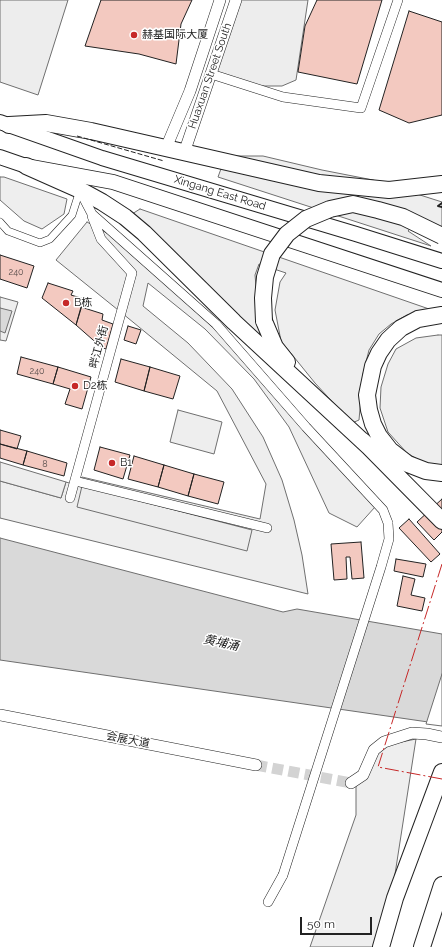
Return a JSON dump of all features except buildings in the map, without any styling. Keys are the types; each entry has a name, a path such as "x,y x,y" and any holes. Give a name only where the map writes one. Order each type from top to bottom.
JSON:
{"highway":[{"path":"4,123 46,123 90,131 319,183 389,190 442,184"},
{"path":"26,166 80,190 108,206 144,233 234,322 370,448"},
{"path":"442,236 403,218 378,210 353,204 330,209 306,219 287,234 272,254 265,277 263,298 264,321 275,347 283,358 442,521"},
{"path":"442,314 418,319 401,328 388,340 372,366 367,395 373,424 379,436 390,450 408,464 426,471 442,473"},
{"path":"381,947 395,898 442,772"},
{"path":"422,947 442,885"}],"main road":[{"name":"Xingang East Road","path":"4,123 102,158 442,261"},
{"name":"Xingang East Road","path":"0,157 26,166 113,182 442,290"}],"street":[{"name":"Huaxuan Street South","path":"166,148 190,91 220,0"},
{"name":"Huaxuan Street South","path":"184,153 236,0"},
{"path":"211,74 283,97 361,108 398,0"},
{"path":"80,190 92,214 216,324 306,427 383,510 388,523 389,539 381,567 283,875 268,902"},
{"path":"0,222 8,232 40,243 50,239 72,215 80,190"},
{"name":"畔江外街","path":"70,498 132,273 101,239 92,214"},
{"path":"75,481 267,528"},
{"name":"会展大道","path":"0,715 256,765"},
{"path":"351,783 363,775 374,750 384,742 412,733 442,737"}],"shaded area":[{"path":"0,0 68,0 38,95 0,82"},
{"path":"240,0 308,0 296,80 282,86 260,86 216,73"},
{"path":"234,156 263,156 373,180 442,202 442,230 417,221 408,231 431,246 218,177 222,166"},
{"path":"0,177 4,177 67,199 64,214 42,229 24,221 0,200"},
{"path":"140,209 432,310 407,315 391,324 379,334 369,350 363,374 359,420 352,423 315,383 281,341 275,310 280,282 286,273 259,264 255,275 261,339 186,263 132,214"},
{"path":"87,222 114,237 219,333 375,507 357,527 329,513 289,427 254,379 205,329 148,283 143,306 188,343 232,389 263,437 282,480 294,520 302,555 308,594 0,518 0,481 61,498 66,482 79,486 82,477 260,519 266,484 217,391 56,260"},
{"path":"0,297 18,302 6,341 0,340"},
{"path":"442,335 442,466 424,463 407,453 388,432 380,408 381,387 388,364 396,349 416,338"},
{"path":"178,410 222,422 214,454 170,442"},
{"path":"0,462 66,482 61,498 0,481"},
{"path":"82,486 252,530 247,551 77,507"},
{"path":"416,739 393,887 374,947 310,947 356,815 356,785 382,746"}],"water":[{"path":"0,308 12,311 5,333 0,331"},
{"name":"黄埔涌","path":"0,538 283,612 297,609 442,634 442,724 0,660"}],"pier":[{"path":"442,674 442,726 426,724"}],"tunnel":[{"path":"256,765 351,783"}],"fence":[{"path":"77,136 164,161"}],"wall":[{"path":"442,203 438,206 442,207"}],"power":[{"path":"442,564 378,767 442,779"}],"place":[{"name":"赫基国际大厦","path":"134,35"},
{"name":"B栋","path":"66,303"},
{"name":"D2栋","path":"75,386"},
{"name":"B1","path":"112,463"}]}
